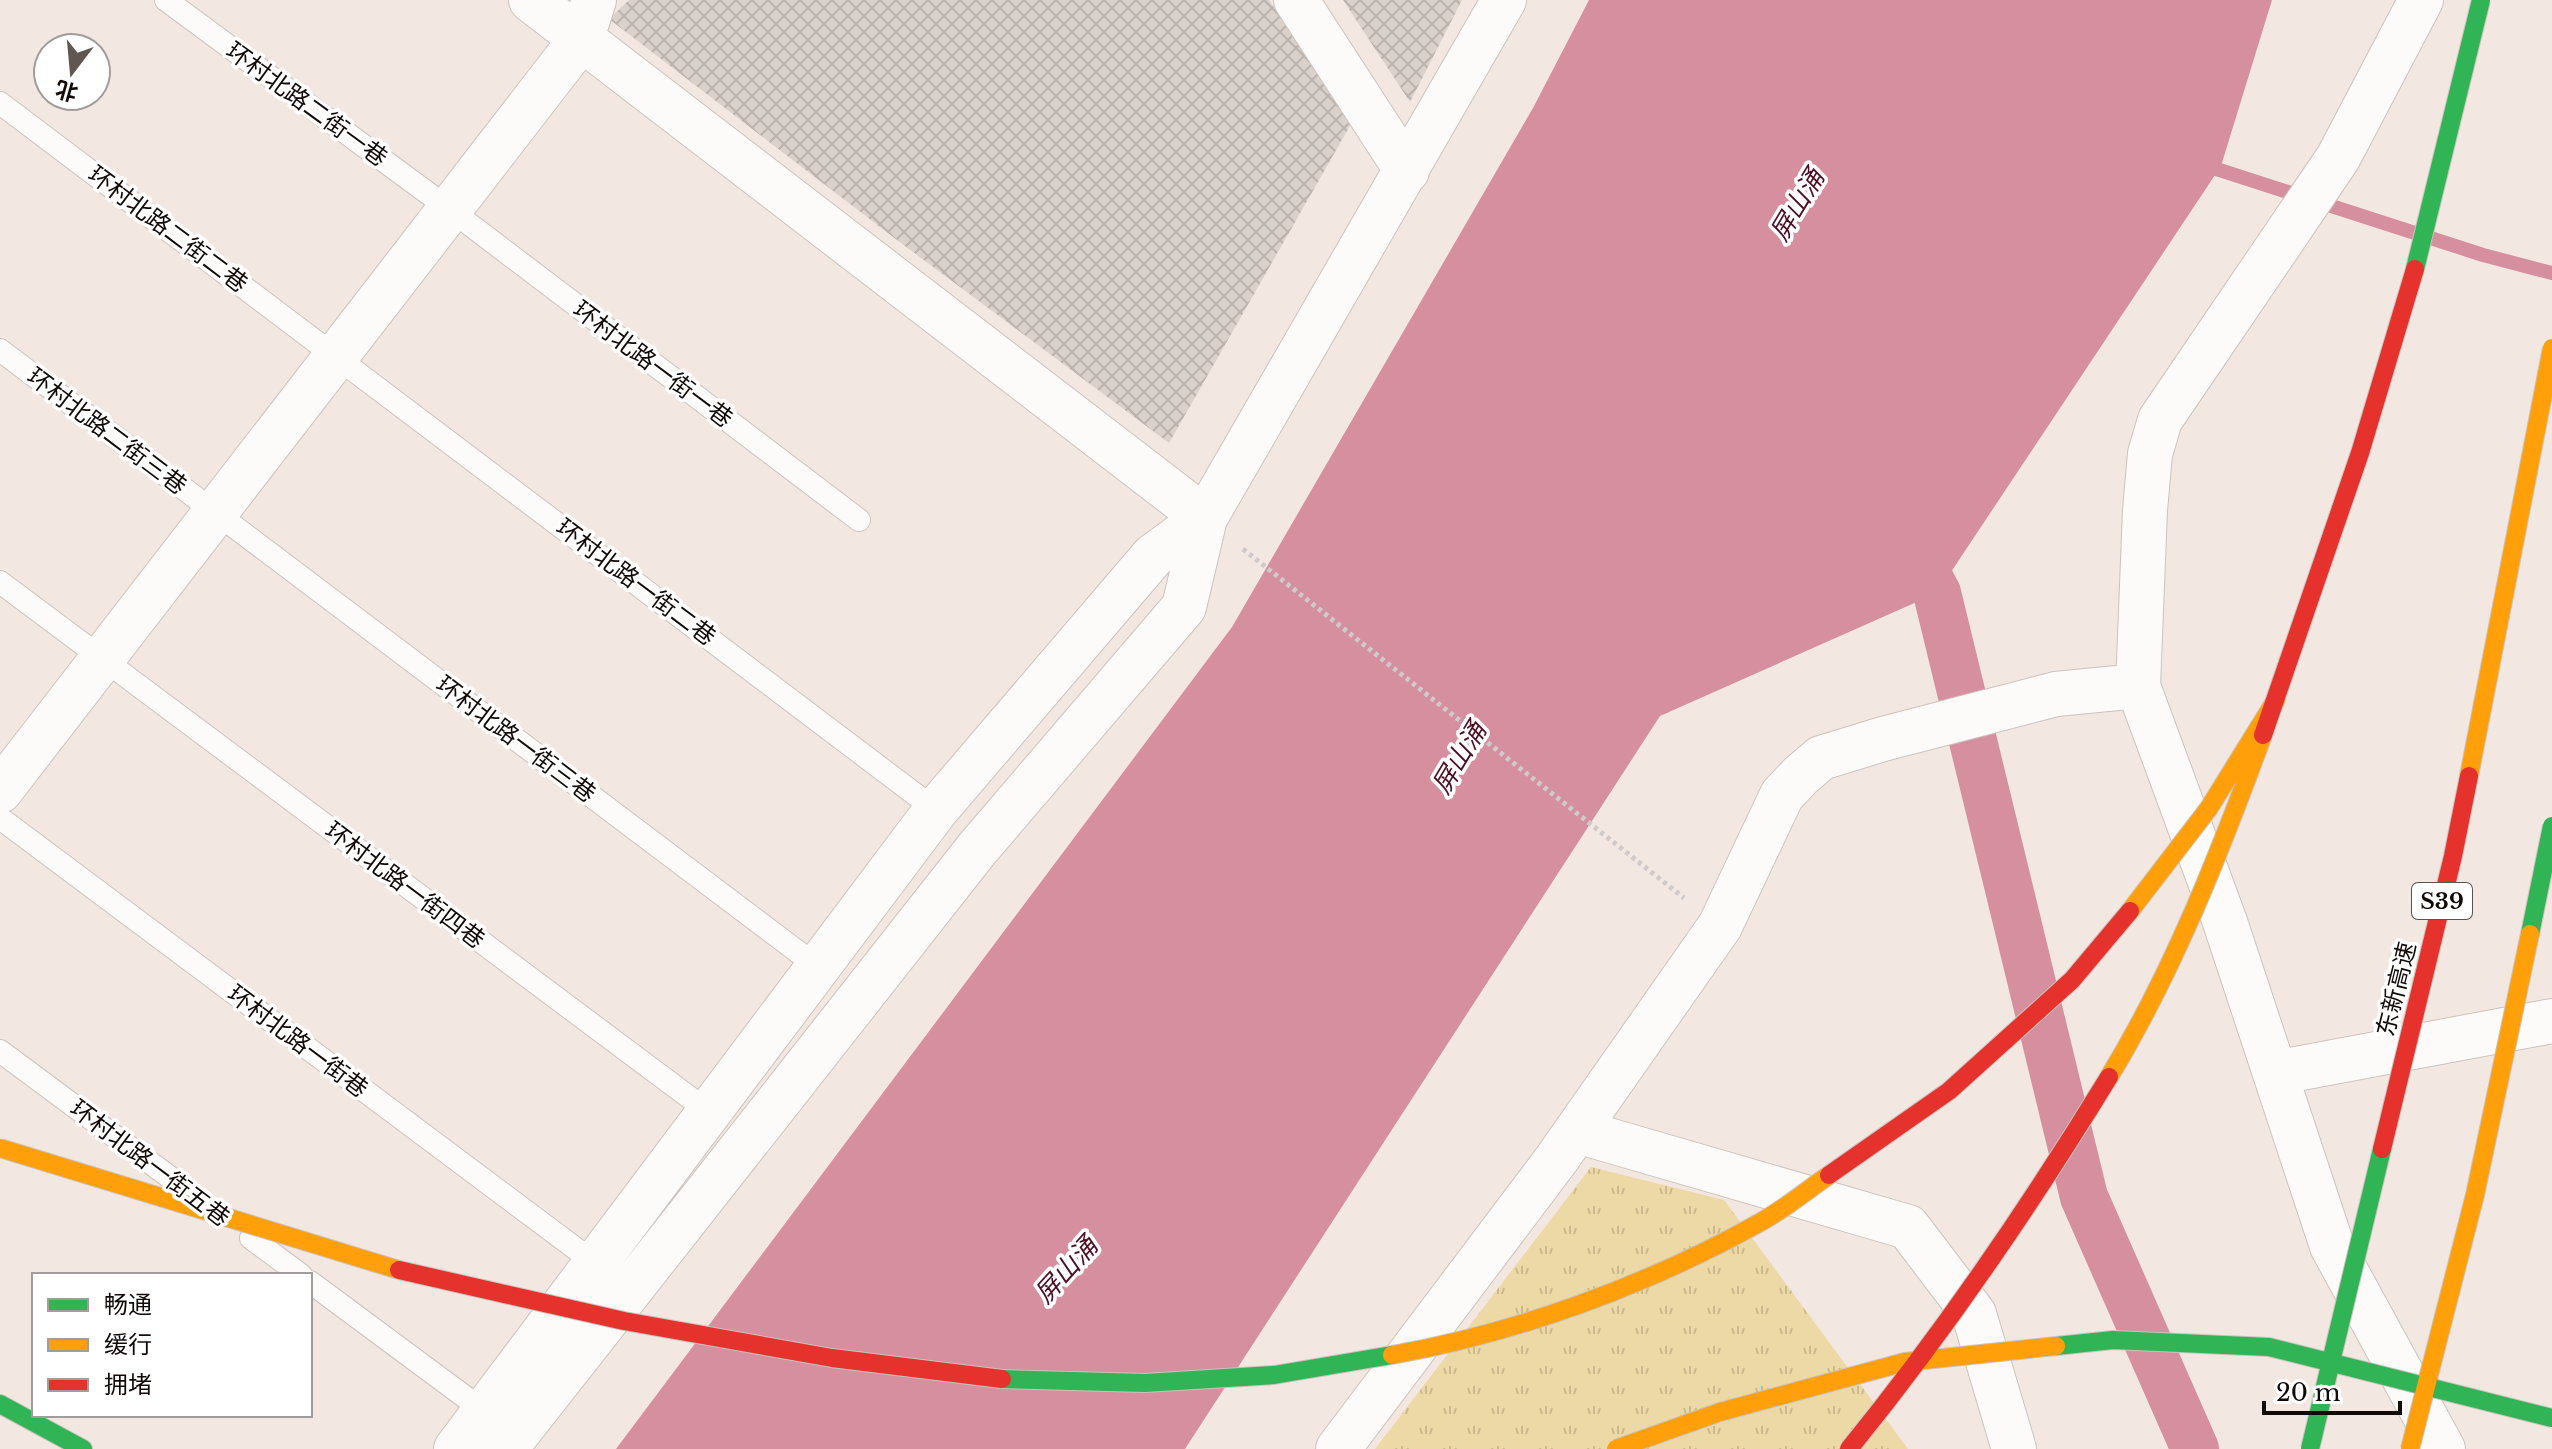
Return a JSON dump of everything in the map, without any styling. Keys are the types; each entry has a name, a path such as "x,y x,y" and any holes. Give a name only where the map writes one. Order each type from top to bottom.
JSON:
{"highway":[{"path":"1849,1449 1945,1327 2004,1243 2097,1096 2144,1015 2184,934 2228,831 2347,490 2416,268 2481,0"},
{"name":"东新高速","path":"2310,1449 2453,856 2552,348"},
{"path":"0,1148 391,1268 624,1321 832,1358 1010,1380 1145,1383 1274,1375 1436,1347 1564,1309 1668,1269 1761,1222 1949,1091 2072,980 2150,887 2209,808 2276,700"},
{"path":"2410,1449 2475,1195 2552,826"},
{"path":"2456,1344 2475,1195"},
{"path":"1616,1449 1720,1412 1905,1362 2113,1340 2269,1347 2552,1418"},
{"path":"2445,1430 2452,1374"},
{"path":"0,1404 83,1449"}],"street":[{"path":"531,0 588,19 1205,518"},
{"path":"1296,0 1407,171"},
{"path":"505,1449 977,849 1184,607 1205,518 1504,0"},
{"path":"2421,0 2338,158 2160,420 2150,454 2145,510 2138,686 2225,922 2332,1246 2445,1430"},
{"path":"0,791 448,208 588,19"},
{"path":"456,1449 936,810 1153,556 1205,518"},
{"path":"1338,1449 1577,1131 1720,926 1782,795 1821,758 1883,739 2056,694 2138,686"},
{"path":"2275,1073 2552,1021"},
{"path":"1577,1131 1908,1227 1974,1314 2014,1449"}],"lane":[{"name":"环村北路二街一巷","path":"166,0 448,208"},
{"name":"环村北路二街二巷","path":"0,103 335,354"},
{"name":"环村北路一街一巷","path":"448,208 859,520"},
{"name":"环村北路二街三巷","path":"0,350 215,511"},
{"name":"环村北路一街二巷","path":"335,354 936,810"},
{"name":"环村北路一街三巷","path":"215,511 818,967"},
{"name":"环村北路一街四巷","path":"0,582 709,1112"},
{"name":"环村北路一街巷","path":"0,818 595,1263"},
{"name":"环村北路一街五巷","path":"0,1051 298,1273"},
{"path":"312,1283 484,1411"}],"path":[{"path":"1205,518 1720,926"}],"green space":[{"path":"1591,1167 1724,1200 1908,1449 1375,1449"}],"water":[{"name":"屏山涌","path":"1589,0 2272,0 2221,166 1937,593 1660,716 1185,1449 616,1449 1232,627 1533,108"}],"building":[{"path":"629,0 1269,0 1351,124 1169,443 609,19"},
{"path":"1343,0 1462,0 1410,102"}],"waterway":[{"path":"2201,164 2483,255 2552,273"},
{"path":"1906,535 1937,593 2084,1197 2195,1449"}],"traffic: fast":[{"path":"2415,269 2481,0"},
{"path":"2530,934 2552,826"},
{"path":"2310,1449 2382,1149"},
{"path":"2056,1346 2113,1340 2269,1347 2552,1418"},
{"path":"1002,1379 1145,1383 1274,1375 1392,1355"},
{"path":"0,1404 83,1449"}],"traffic: slow":[{"path":"2469,776 2552,348"},
{"path":"2130,911 2209,808 2276,700"},
{"path":"2109,1077 2175,953 2213,866 2263,735"},
{"path":"2410,1449 2475,1195 2530,934"},
{"path":"0,1148 399,1270"},
{"path":"1392,1355 1439,1346 1534,1320 1627,1286 1759,1223 1829,1175"},
{"path":"1616,1449 1720,1412 1905,1362 2056,1346"}],"traffic: jam":[{"path":"2263,735 2360,453 2415,269"},
{"path":"2382,1149 2453,856 2469,776"},
{"path":"1829,1175 1949,1091 2072,980 2130,911"},
{"path":"1849,1449 1985,1267 2109,1077"},
{"path":"399,1270 624,1321 832,1358 1002,1379"}]}
